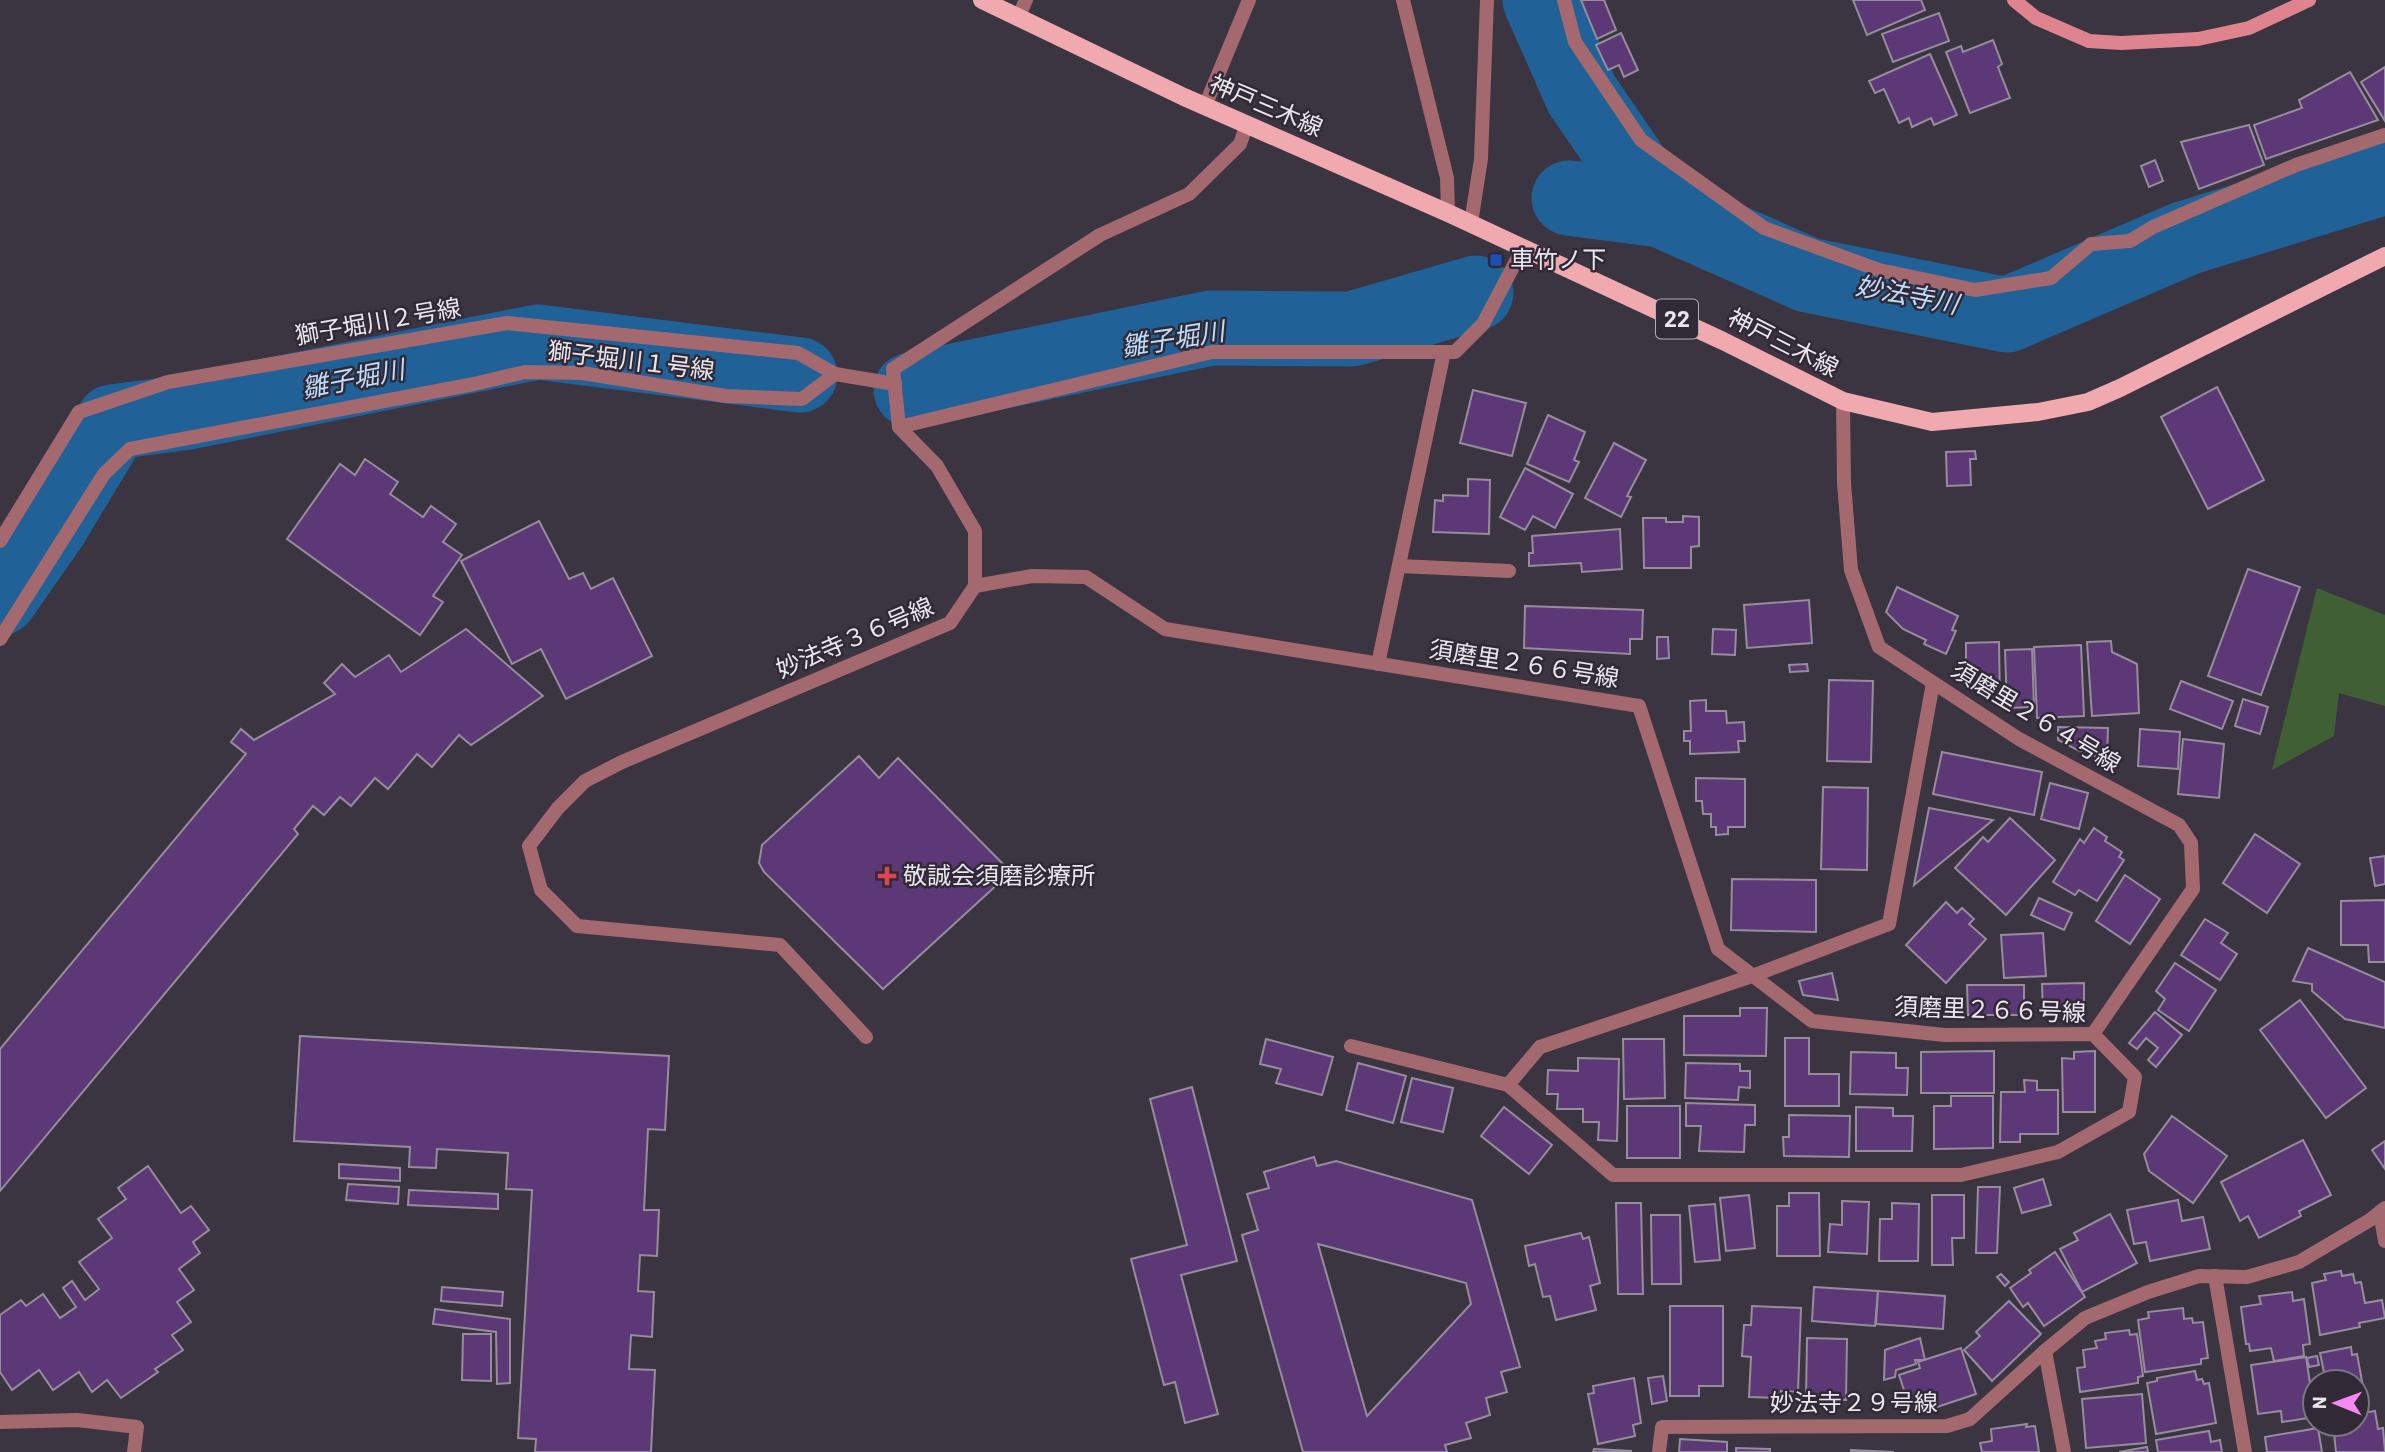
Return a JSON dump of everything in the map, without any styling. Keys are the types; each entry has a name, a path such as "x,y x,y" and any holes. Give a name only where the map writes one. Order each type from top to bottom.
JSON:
{"main road":[{"name":"神戸三木線","path":"982,0 1205,106 1471,223 1723,341 1843,401 1931,422 2038,412 2088,402 2385,256"}],"street":[{"path":"1018,18 1026,0"},
{"path":"1205,106 1249,0"},
{"path":"1403,0 1447,178 1448,213"},
{"path":"1471,223 1481,159 1487,0"},
{"path":"1564,0 1575,42 1641,141 1764,228 1879,270 1975,290 2051,278 2091,244 2130,241 2153,227 2296,165 2385,135"},
{"path":"2014,0 2036,18 2089,41 2121,43 2198,39 2249,28 2309,0"},
{"path":"975,586 975,531 937,466 900,427 893,369 1100,235 1189,194 1240,145 1247,124"},
{"path":"900,427 1212,352 1455,352 1483,324 1523,248"},
{"name":"獅子堀川２号線","path":"0,541 79,412 168,382 507,323 798,353 835,374"},
{"path":"1378,664 1444,352"},
{"name":"獅子堀川１号線","path":"0,639 104,474 130,449 525,372 582,373 726,396 802,399 835,374"},
{"path":"835,374 895,384"},
{"name":"須磨里２６４号線","path":"1843,401 1844,483 1851,570 1879,647 2019,739 2179,825 2191,844 2193,889 2093,1034"},
{"path":"1399,566 1508,571"},
{"name":"須磨里２６６号線","path":"975,586 1032,576 1086,577 1165,629 1639,706 1718,949 1812,1021 1945,1035 2093,1034 2135,1077 2129,1112 2058,1152 1961,1175 1613,1175 1508,1085 1351,1046"},
{"name":"妙法寺３６号線","path":"866,1037 780,945 577,926 541,890 529,846 558,808 585,780 950,623 975,586"},
{"path":"1508,1085 1540,1047 1752,976 1889,924 1933,683"},
{"path":"2382,1210 2385,1241"},
{"name":"妙法寺２９号線","path":"1659,1452 1662,1427 1947,1426 1970,1419 2085,1318 2148,1292 2199,1276 2247,1277 2299,1262 2382,1210"},
{"path":"2215,1276 2245,1452"},
{"path":"2045,1351 2064,1452"},
{"path":"0,1422 77,1420 137,1427 134,1452"}],"green space":[{"path":"2317,588 2385,615 2385,706 2339,693 2334,736 2272,770"}],"building":[{"path":"1581,0 1604,0 1616,30 1597,39"},
{"path":"1853,0 1921,0 1925,10 1867,35"},
{"path":"1939,13 1949,41 1893,62 1882,34"},
{"path":"1621,33 1638,70 1624,77 1619,65 1608,70 1596,45"},
{"path":"1993,40 2002,64 1998,67 2010,98 1970,113 1946,52 1961,46 1963,52"},
{"path":"1930,54 1957,115 1934,125 1931,118 1912,127 1909,118 1899,123 1884,89 1875,93 1869,81"},
{"path":"2385,67 2385,121 2361,82"},
{"path":"2350,72 2378,120 2266,159 2254,125 2302,108 2299,100"},
{"path":"2249,125 2264,165 2199,189 2181,142"},
{"path":"2155,160 2163,181 2149,187 2141,166"},
{"path":"2217,387 2264,480 2208,509 2161,417"},
{"path":"1473,390 1526,403 1512,456 1460,443"},
{"path":"1548,415 1585,432 1574,460 1579,462 1569,482 1527,464"},
{"path":"1614,443 1646,460 1627,496 1631,497 1621,517 1585,498"},
{"path":"1975,451 1976,459 1970,459 1971,485 1947,486 1946,452"},
{"path":"365,459 398,482 390,494 423,517 431,506 456,524 443,542 462,555 433,596 443,602 420,635 287,539 340,464 355,475"},
{"path":"1525,468 1573,494 1555,528 1533,516 1525,530 1500,517"},
{"path":"1468,479 1490,480 1489,534 1433,532 1435,500 1443,501 1443,495 1468,496"},
{"path":"1683,516 1699,517 1699,546 1691,547 1691,568 1644,568 1643,518 1666,518 1666,522 1683,522"},
{"path":"539,521 569,579 583,573 591,589 613,578 652,656 566,699 541,649 512,664 461,561"},
{"path":"1620,529 1622,569 1582,572 1581,563 1529,566 1529,553 1533,553 1532,536"},
{"path":"2248,569 2300,587 2261,695 2208,676"},
{"path":"1897,587 1958,616 1952,630 1956,631 1946,654 1924,644 1926,640 1903,629 1886,612"},
{"path":"1809,600 1812,643 1747,648 1744,605"},
{"path":"1525,606 1643,610 1642,639 1630,639 1630,654 1524,648"},
{"path":"466,629 543,696 471,745 459,735 432,767 417,754 388,789 375,778 351,806 340,797 324,815 313,806 294,829 298,834 0,1191 0,1049 246,754 231,742 241,729 254,740 335,694 324,683 342,664 355,677 389,655 401,672"},
{"path":"1713,629 1736,630 1735,655 1712,654"},
{"path":"1657,637 1668,637 1669,658 1657,659"},
{"path":"2111,641 2112,652 2137,664 2139,713 2092,716 2087,642"},
{"path":"1999,642 2000,701 1993,702 1966,681 1966,643"},
{"path":"2081,645 2084,716 2037,718 2034,647"},
{"path":"2032,649 2034,707 2007,708 2005,650"},
{"path":"1807,664 1808,671 1790,672 1789,665"},
{"path":"1829,680 1873,681 1871,762 1827,761"},
{"path":"2181,681 2233,701 2222,729 2170,709"},
{"path":"2243,699 2268,707 2260,734 2235,726"},
{"path":"1706,700 1706,711 1726,711 1727,723 1744,722 1745,741 1738,741 1739,752 1690,754 1690,741 1684,741 1684,731 1691,731 1690,701"},
{"path":"2058,727 2108,728 2107,756 2089,756 2058,740"},
{"path":"2140,729 2180,732 2178,769 2138,766"},
{"path":"2183,739 2224,744 2219,798 2178,794"},
{"path":"1942,752 2042,772 2034,815 1933,794"},
{"name":"敬誠会須磨診療所","path":"859,756 879,778 898,758 1011,872 883,989 764,872 759,863 762,845"},
{"path":"1696,778 1745,779 1745,827 1728,827 1728,834 1716,835 1716,827 1711,827 1711,814 1703,814 1702,801 1696,801"},
{"path":"2050,783 2088,793 2079,829 2041,819"},
{"path":"1823,787 1868,788 1867,870 1821,869"},
{"path":"1929,808 1993,820 1914,885"},
{"path":"2010,818 2055,860 2006,915 1955,868 1983,837 1988,842"},
{"path":"2094,828 2107,837 2105,841 2122,852 2119,857 2124,860 2097,901 2079,890 2075,895 2053,882 2080,839 2084,843"},
{"path":"2255,834 2300,864 2267,913 2223,883"},
{"path":"2385,856 2385,884 2375,886 2370,858"},
{"path":"2125,875 2160,899 2130,944 2096,921"},
{"path":"1732,879 1816,880 1816,932 1731,930"},
{"path":"2039,898 2072,913 2064,930 2031,915"},
{"path":"2385,900 2385,962 2369,962 2368,945 2341,945 2341,901"},
{"path":"1946,902 1957,913 1962,908 1974,919 1969,924 1986,939 1946,983 1906,945"},
{"path":"2205,919 2228,933 2221,943 2237,954 2220,980 2181,955"},
{"path":"2043,933 2046,976 2004,978 2001,935"},
{"path":"2308,948 2385,982 2385,1028 2345,1019 2312,991 2312,984 2293,981"},
{"path":"2175,963 2216,990 2189,1031 2158,1010 2165,999 2156,991"},
{"path":"1832,973 1838,1000 1803,995 1799,981"},
{"path":"2084,983 2084,1013 2043,1014 2042,984"},
{"path":"1967,985 2024,985 2024,1015 1968,1015"},
{"path":"2300,1000 2366,1088 2326,1118 2260,1030"},
{"path":"1740,1008 1767,1008 1766,1056 1684,1055 1684,1016 1740,1016"},
{"path":"2155,1012 2182,1035 2156,1067 2148,1060 2158,1048 2146,1038 2137,1049 2129,1043"},
{"path":"300,1036 669,1056 665,1130 648,1129 644,1210 659,1210 657,1256 640,1255 638,1291 654,1292 652,1337 631,1335 629,1369 655,1370 651,1452 535,1452 536,1439 518,1438 532,1190 506,1189 508,1153 437,1149 436,1168 409,1167 410,1147 294,1141"},
{"path":"1785,1038 1809,1038 1809,1074 1839,1074 1839,1106 1785,1106"},
{"path":"1266,1039 1333,1057 1322,1095 1276,1083 1281,1069 1260,1064"},
{"path":"1623,1039 1664,1039 1665,1098 1624,1099"},
{"path":"1994,1051 1994,1093 1921,1093 1921,1052"},
{"path":"2095,1051 2095,1112 2063,1112 2062,1058 2074,1059 2074,1052"},
{"path":"1851,1052 1896,1053 1896,1068 1908,1068 1907,1095 1850,1094"},
{"path":"1578,1058 1619,1059 1617,1141 1598,1140 1599,1122 1583,1122 1583,1109 1557,1109 1558,1094 1547,1094 1548,1070 1578,1071"},
{"path":"1358,1063 1406,1076 1393,1123 1346,1110"},
{"path":"1686,1063 1740,1064 1740,1071 1750,1071 1750,1088 1739,1087 1738,1100 1685,1098"},
{"path":"1412,1078 1453,1088 1443,1132 1401,1122"},
{"path":"2024,1080 2037,1081 2037,1090 2058,1090 2058,1134 2020,1134 2020,1142 2000,1142 2001,1092 2025,1092"},
{"path":"1192,1087 1237,1261 1181,1275 1218,1414 1185,1423 1175,1382 1164,1385 1131,1259 1187,1245 1150,1099"},
{"path":"1951,1096 1993,1096 1993,1148 1934,1149 1934,1106 1951,1106"},
{"path":"1686,1103 1755,1105 1755,1125 1745,1125 1744,1152 1699,1151 1701,1126 1686,1126"},
{"path":"1627,1106 1680,1106 1680,1158 1627,1158"},
{"path":"1504,1107 1552,1145 1529,1174 1481,1136"},
{"path":"1856,1107 1893,1108 1893,1116 1913,1116 1912,1151 1856,1151"},
{"path":"1789,1115 1850,1116 1849,1157 1784,1156 1783,1137 1789,1137"},
{"path":"2172,1116 2227,1156 2193,1203 2149,1171 2144,1154"},
{"path":"2303,1140 2331,1195 2299,1211 2301,1216 2259,1238 2248,1216 2240,1221 2221,1182"},
{"path":"2385,1141 2385,1169 2372,1150"},
{"path":"1314,1157 1317,1166 1336,1161 1472,1200 1520,1367 1501,1372 1507,1392 1486,1398 1490,1415 1466,1423 1471,1438 1445,1445 1447,1452 1303,1452 1242,1235 1258,1230 1247,1194 1269,1188 1264,1172","holes":["1318,1244 1466,1283 1471,1304 1367,1416"]},
{"path":"339,1164 400,1168 400,1181 339,1178"},
{"path":"148,1166 181,1213 191,1206 209,1230 193,1242 200,1253 179,1269 194,1290 177,1302 191,1322 172,1335 183,1350 155,1369 158,1372 121,1398 107,1380 92,1392 79,1372 53,1390 39,1370 12,1390 0,1372 0,1315 21,1300 26,1306 43,1294 60,1318 76,1307 63,1288 72,1281 85,1300 99,1289 79,1262 112,1238 98,1219 126,1199 118,1188"},
{"path":"2043,1179 2051,1205 2022,1213 2014,1188"},
{"path":"348,1184 399,1187 398,1204 346,1200"},
{"path":"1978,1187 2000,1187 1997,1253 1976,1253"},
{"path":"409,1190 498,1194 498,1209 408,1205"},
{"path":"1789,1193 1819,1193 1820,1256 1777,1256 1777,1206 1789,1206"},
{"path":"1749,1195 1755,1248 1726,1251 1720,1198"},
{"path":"1932,1195 1964,1195 1964,1238 1952,1238 1953,1265 1932,1265"},
{"path":"2178,1200 2182,1221 2203,1217 2210,1249 2150,1261 2146,1242 2134,1244 2127,1210"},
{"path":"1842,1201 1869,1202 1867,1254 1828,1252 1830,1224 1842,1225"},
{"path":"1616,1203 1641,1203 1643,1294 1618,1294"},
{"path":"1892,1203 1919,1204 1918,1261 1879,1261 1880,1219 1892,1219"},
{"path":"1715,1204 1720,1260 1695,1262 1689,1206"},
{"path":"2110,1214 2137,1263 2082,1292 2060,1249 2078,1240 2074,1233"},
{"path":"1651,1215 1680,1215 1681,1284 1652,1284"},
{"path":"1581,1233 1583,1239 1589,1237 1600,1283 1590,1286 1596,1310 1556,1320 1550,1296 1543,1297 1535,1264 1529,1266 1525,1246"},
{"path":"2055,1252 2085,1297 2044,1326 2028,1303 2023,1307 2010,1288 2031,1273 2029,1270"},
{"path":"2341,1271 2342,1276 2353,1274 2355,1283 2361,1282 2365,1303 2382,1300 2385,1318 2359,1323 2360,1327 2320,1335 2312,1283 2326,1280 2324,1274"},
{"path":"2001,1274 2009,1282 2005,1286 1997,1277"},
{"path":"442,1287 503,1292 502,1306 441,1301"},
{"path":"1814,1287 1878,1291 1875,1326 1812,1321"},
{"path":"1878,1291 1945,1296 1943,1329 1876,1324"},
{"path":"2292,1292 2293,1301 2304,1299 2310,1344 2303,1345 2304,1356 2274,1361 2271,1348 2250,1351 2249,1344 2246,1344 2241,1307 2261,1304 2259,1296"},
{"path":"2009,1301 2041,1334 1992,1381 1964,1350 1980,1336 1976,1332"},
{"path":"1670,1306 1723,1306 1723,1386 1699,1386 1699,1396 1670,1396"},
{"path":"1752,1306 1801,1308 1798,1392 1781,1391 1781,1398 1749,1397 1751,1357 1742,1356 1744,1325 1751,1325"},
{"path":"2183,1308 2184,1319 2192,1318 2193,1323 2203,1322 2208,1358 2201,1359 2201,1364 2145,1372 2138,1320 2149,1318 2148,1312"},
{"path":"435,1309 510,1319 510,1383 497,1384 496,1332 433,1324"},
{"path":"2129,1330 2130,1335 2137,1334 2143,1376 2138,1377 2138,1383 2080,1392 2077,1368 2085,1367 2083,1350 2097,1348 2095,1341 2106,1339 2105,1333"},
{"path":"463,1334 491,1334 491,1381 462,1380"},
{"path":"1807,1338 1847,1339 1846,1400 1806,1399"},
{"path":"1920,1338 1925,1360 1915,1360 1916,1364 1896,1370 1895,1377 1884,1380 1885,1350"},
{"path":"2351,1347 2352,1355 2357,1354 2360,1368 2323,1368 2320,1353"},
{"path":"1961,1348 1976,1394 1931,1409 1927,1395 1908,1402 1899,1375 1920,1368 1918,1362"},
{"path":"2317,1356 2319,1365 2309,1367 2307,1358"},
{"path":"2306,1357 2308,1368 2301,1368 2301,1419 2282,1422 2281,1411 2258,1414 2251,1365"},
{"path":"2195,1371 2197,1380 2202,1379 2204,1384 2209,1383 2216,1423 2156,1434 2147,1383 2157,1381 2157,1378"},
{"path":"1663,1376 1667,1401 1652,1404 1648,1378"},
{"path":"1634,1378 1641,1423 1633,1425 1635,1436 1598,1444 1588,1394 1594,1393 1593,1386"},
{"path":"2142,1394 2146,1443 2086,1448 2082,1399"},
{"path":"2375,1411 2378,1429 2383,1428 2385,1452 2336,1452 2334,1438 2371,1438 2371,1412"},
{"path":"2027,1424 2026,1427 2035,1426 2039,1452 1982,1452 1980,1443 1992,1441 1991,1429"},
{"path":"2209,1431 2211,1442 2220,1440 2222,1452 2158,1452 2156,1440"},
{"path":"2301,1431 2301,1438 2320,1438 2322,1452 2267,1452 2265,1437"},
{"path":"1680,1439 1727,1442 1727,1452 1679,1452"},
{"path":"2147,1447 2148,1452 2119,1452"},
{"path":"1736,1448 1770,1449 1770,1452 1736,1452"},
{"path":"1594,1449 1631,1451 1631,1452 1593,1452"},
{"path":"1851,1450 1894,1452 1851,1452"}],"waterway":[{"name":"妙法寺川","path":"1540,0 1582,95 1661,210 1808,275 2007,315 2186,238 2385,177"},
{"name":"雛子堀川","path":"1569,198 1661,210"},
{"name":"雛子堀川","path":"911,390 1211,328 1352,329 1476,293"},
{"name":"雛子堀川","path":"0,598 51,525 113,422 188,412 538,342 800,375"}],"place":[{"name":"車竹ノ下","path":"1496,260"},
{"name":"敬誠会須磨診療所","path":"887,876"}]}
